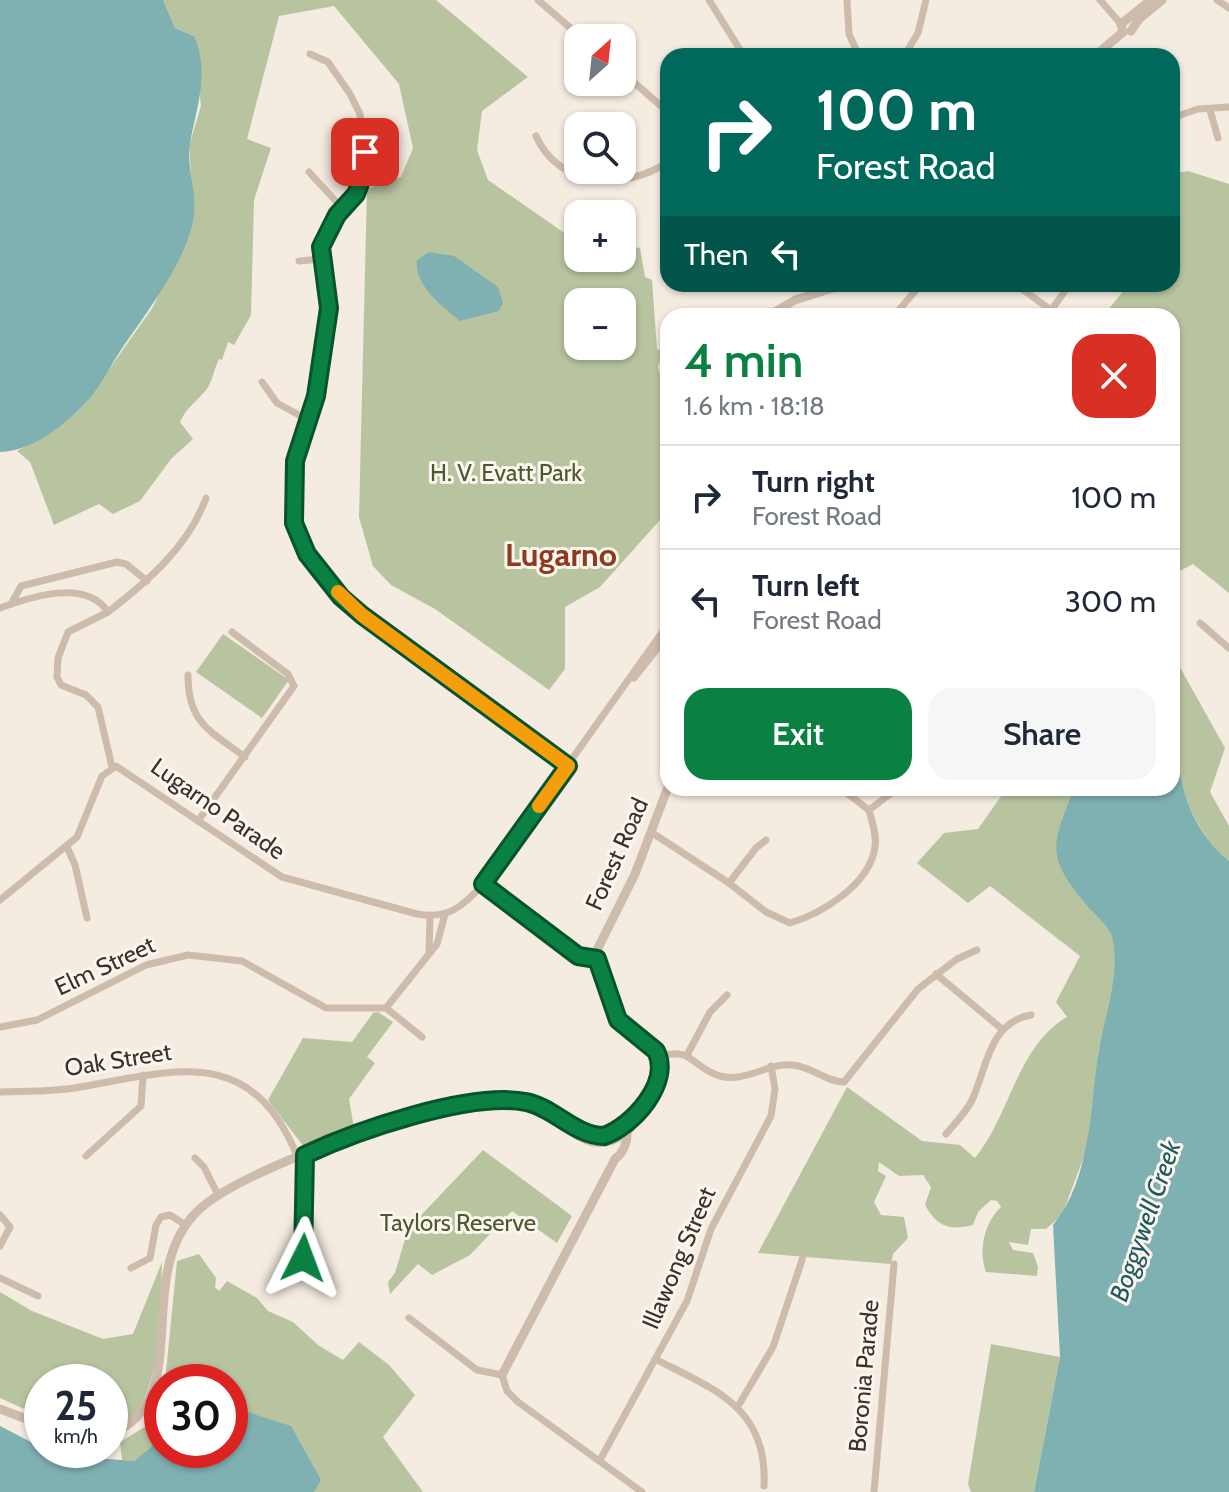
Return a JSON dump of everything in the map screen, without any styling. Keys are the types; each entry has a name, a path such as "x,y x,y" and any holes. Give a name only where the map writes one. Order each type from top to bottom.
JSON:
{"street":[{"path":"538,0 566,24"},
{"path":"709,0 739,48"},
{"path":"847,0 849,34 855,48"},
{"path":"909,48 918,33 926,0"},
{"path":"1100,0 1125,27"},
{"path":"1103,48 1151,0"},
{"path":"1125,27 1162,0"},
{"path":"1217,0 1229,8"},
{"path":"310,54 328,62 339,75 360,114 365,152 362,178 327,231 321,259 329,308 320,373 295,461 294,523 307,554 341,597 568,766"},
{"path":"636,84 660,105"},
{"path":"1180,115 1198,109 1229,107"},
{"path":"1210,110 1218,138"},
{"path":"536,136 557,167 591,178 605,180 644,173 660,166"},
{"path":"309,172 343,209"},
{"path":"299,261 321,259"},
{"path":"780,308 804,292"},
{"path":"901,308 914,292"},
{"path":"1024,292 1043,308"},
{"path":"262,382 277,403 308,420"},
{"path":"112,767 98,707 90,697 61,685 57,672 68,632 108,612 159,571 196,520 206,498"},
{"path":"11,604 21,586 117,562 126,564 147,581"},
{"path":"0,608 59,593 92,598 108,612"},
{"path":"1200,623 1229,648"},
{"path":"198,821 296,682 232,632"},
{"path":"429,953 430,916 445,914 464,905 483,884 660,636"},
{"path":"615,701 660,645"},
{"path":"188,675 189,701 198,721 245,757"},
{"name":"Lugarno Parade","path":"0,900 80,833 101,778 112,767 127,770 253,861 292,882 430,916"},
{"name":"Forest Road","path":"597,959 600,940 633,880 665,796"},
{"path":"651,832 729,883 766,912 786,922 813,914 854,885 870,864 876,837 869,810 851,796"},
{"path":"869,810 887,796"},
{"path":"729,883 766,840"},
{"path":"67,847 75,865 87,918"},
{"path":"128,1425 137,1420 152,1397 158,1370 166,1266 184,1224 218,1195 354,1135 460,1105 524,1101 594,1142 622,1131 643,1113 659,1078 659,1057 654,1048 618,1020 597,959 578,956 483,884"},
{"path":"422,1037 386,1008 437,944 445,914"},
{"path":"659,1057 674,1052 687,1055 715,1074 730,1078 771,1066 798,1066 836,1082 848,1081 909,999 936,974 977,950"},
{"name":"Elm Street","path":"0,1027 37,1020 146,965 188,955 242,961 326,1008 386,1008"},
{"path":"936,974 1002,1029"},
{"path":"687,1055 710,1012 727,995"},
{"path":"946,1134 969,1104 1002,1029 1013,1019 1031,1015"},
{"name":"Illawong Street","path":"600,1460 687,1301 711,1229 771,1116 775,1089 771,1066"},
{"name":"Oak Street","path":"0,1092 71,1088 189,1069 236,1082 273,1112 302,1156"},
{"path":"86,1156 141,1106 143,1075"},
{"path":"622,1131 626,1143 502,1375 505,1388 513,1398 642,1492"},
{"path":"302,1156 303,1258"},
{"path":"195,1158 204,1167 218,1195"},
{"path":"0,1215 10,1227 0,1246"},
{"path":"131,1268 150,1258 156,1225 161,1217 170,1215 184,1224"},
{"path":"737,1408 773,1347 803,1257"},
{"name":"Boronia Parade","path":"874,1492 894,1264"},
{"path":"0,1278 38,1296"},
{"path":"409,1318 477,1370 502,1375"},
{"path":"655,1359 699,1381 737,1408 758,1435 765,1459 764,1486"},
{"path":"0,1409 24,1418"}],"green space":[{"name":"H. V. Evatt Park","path":"163,0 436,0 528,77 482,111 477,150 488,180 564,232 564,272 636,272 636,247 640,248 645,277 652,280 657,349 660,350 660,520 600,587 565,607 565,669 549,690 435,609 391,585 373,566 359,517 367,189 401,177 413,148 399,84 334,6 279,16 247,139 271,148 254,200 251,315 234,345 228,342 208,387 180,422 193,439 171,459 140,501 113,514 99,504 54,525 30,462 17,451 55,430 88,399 153,307 194,216 189,146 201,106 194,36 175,28"},
{"path":"1188,171 1229,184 1229,593 1193,564 1180,571 1180,308 1110,308 1122,292 1180,292 1180,172"},
{"path":"223,634 289,680 262,718 196,672"},
{"path":"1180,667 1225,748 1210,792 1229,826 1229,861 1209,840 1194,817 1180,775"},
{"path":"1001,796 1103,796 1131,946 1099,1049 1086,1151 1062,1215 1046,1229 1031,1229 1028,1245 1009,1242 1013,1250 1033,1253 1038,1267 1037,1276 986,1272 983,1246 990,1221 1001,1207 997,1201 991,1200 978,1212 973,1225 957,1228 945,1226 934,1218 925,1205 931,1187 923,1175 899,1176 879,1162 878,1171 886,1176 874,1202 881,1215 904,1217 908,1238 893,1254 891,1264 758,1253 847,1087 922,1141 960,1145 975,1158 987,1141 1036,1045 1067,1017 1056,1002 1080,956 990,886 968,903 917,863 944,833 978,829"},
{"path":"378,1012 393,1022 367,1057 375,1063 349,1099 354,1128 304,1147 268,1100 303,1038 352,1042 373,1013"},
{"name":"Taylors Reserve","path":"483,1150 572,1216 557,1243 512,1211 470,1255 432,1275 418,1264 390,1294 388,1282 395,1273 408,1229"},
{"path":"199,1254 216,1278 215,1287 219,1291 227,1281 257,1298 268,1311 293,1322 318,1345 343,1360 359,1342 389,1365 415,1395 383,1437 423,1492 314,1492 320,1480 248,1416 248,1364 167,1364 177,1261"},
{"path":"162,1262 156,1358 155,1364 144,1364 144,1397 128,1420 128,1364 24,1364 24,1409 0,1398 0,1292 32,1311 103,1339 133,1334"},
{"path":"991,1344 1060,1357 1034,1492 971,1492 968,1484"},
{"path":"144,1427 144,1453 134,1461 128,1460 128,1437"}],"water":[{"path":"0,0 163,0 175,28 194,36 202,76 189,152 194,216 174,268 87,401 48,435 24,447 0,452"},
{"path":"429,252 454,256 498,287 503,303 499,311 460,321 445,309 425,287 417,269 417,260"},
{"name":"Boggywell Creek","path":"1180,773 1194,817 1214,847 1229,861 1229,1492 1034,1492 1060,1357 1053,1225 1066,1206 1082,1164 1115,965 1110,932 1075,890 1059,863 1056,851 1060,825 1071,796 1180,796"},
{"path":"248,1412 291,1426 321,1480 314,1492 0,1492 0,1426 24,1438 24,1468 128,1468 128,1461 134,1461 144,1453 144,1468 248,1468"}],"slow traffic":[{"path":"338,592 362,615 568,766 539,806"}],"district":[{"name":"Lugarno","path":"561,555"}],"route":[{"path":"303,1258 305,1155 354,1135 446,1108 471,1104 524,1101 588,1133 604,1136 632,1119 646,1101 661,1069 656,1051 629,1032 616,1016 597,959 587,960 578,956 483,884 568,766 341,597 307,554 296,532 295,461 316,396 329,308 321,247 337,215 356,194 362,178 365,152"}]}
